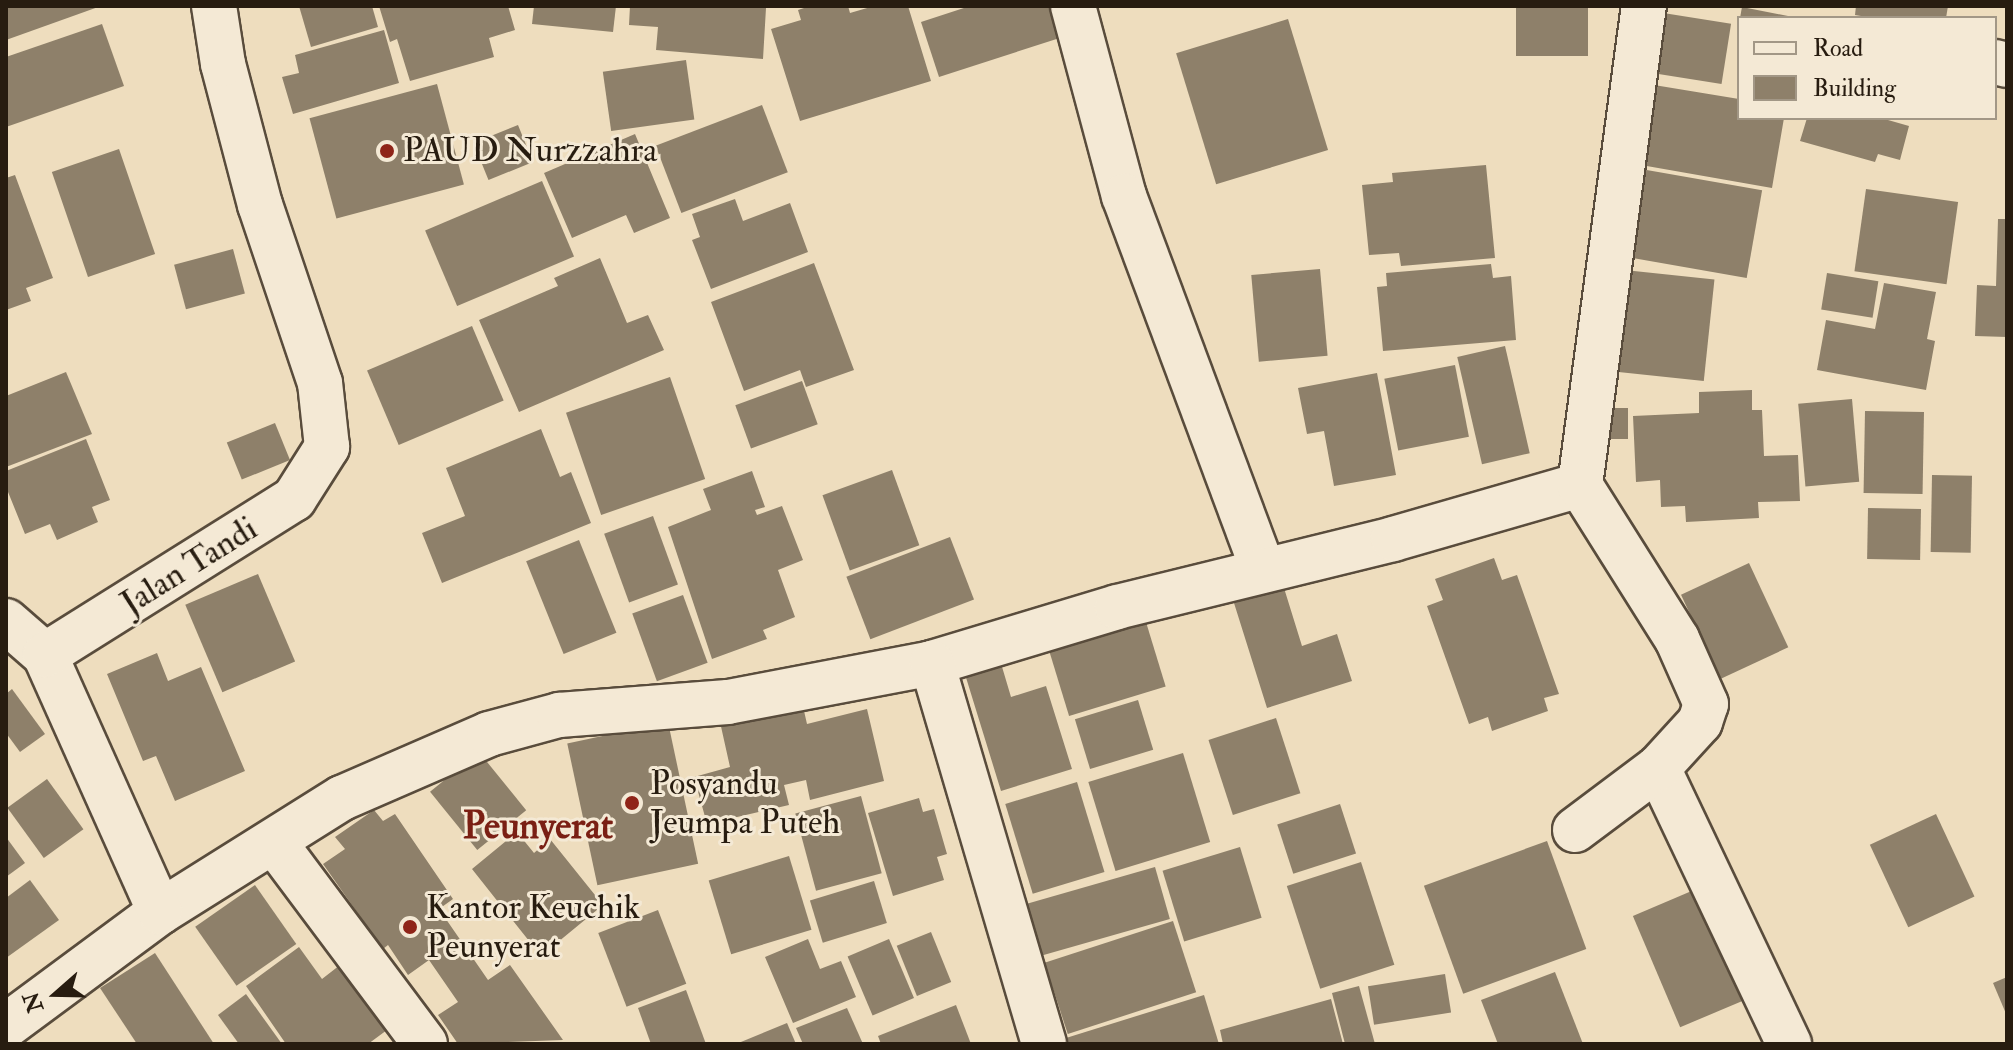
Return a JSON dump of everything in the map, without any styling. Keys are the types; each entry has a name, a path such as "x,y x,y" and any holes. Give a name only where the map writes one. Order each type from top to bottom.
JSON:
{"street":[{"name":"Jalan Tandi","path":"45,655 294,499 327,447 320,383 260,205 223,64 214,6"},
{"path":"1073,6 1124,196 1263,570"},
{"path":"1575,830 1658,768 1700,722 1706,704 1677,639 1580,485 1643,43 1644,6"},
{"path":"6,1026 160,912 342,798 489,734 559,715 728,702 932,663 1580,485"},
{"path":"6,621 45,655 160,912"},
{"path":"932,663 1044,1044"},
{"path":"1658,768 1789,1044"},
{"path":"274,842 425,1044"}],"building":[{"path":"6,6 101,6 6,40"},
{"path":"299,6 372,6 378,27 311,47"},
{"path":"379,6 508,6 515,30 489,38 494,57 410,81 397,39 390,42"},
{"path":"534,6 616,6 613,32 532,24"},
{"path":"630,6 766,8 763,59 656,50 658,27 629,25"},
{"path":"810,6 848,6 850,13 874,6 908,6 931,81 800,121 771,29 801,20 798,10"},
{"path":"970,6 1059,6 1069,35 939,77 921,22"},
{"path":"1516,6 1588,6 1588,56 1516,56"},
{"path":"1856,6 1948,6 1946,16 1855,15"},
{"path":"1742,7 1788,16 1740,16"},
{"path":"1657,12 1731,24 1722,84 1647,72"},
{"path":"1288,19 1328,150 1216,184 1176,53"},
{"path":"102,24 124,86 6,127 6,57"},
{"path":"384,30 399,83 293,114 282,77 299,73 295,55"},
{"path":"686,60 694,119 611,131 603,72"},
{"name":"PAUD Nurzzahra","path":"437,84 464,184 336,219 309,118"},
{"path":"1654,85 1737,99 1737,120 1784,120 1772,188 1641,165"},
{"path":"762,105 788,172 681,213 656,146"},
{"path":"1806,120 1888,120 1909,126 1900,160 1878,154 1875,162 1800,141"},
{"path":"518,125 533,162 488,180 473,143"},
{"path":"635,134 670,218 634,233 626,215 572,238 544,173"},
{"path":"119,149 155,254 88,277 52,172"},
{"path":"1486,165 1495,258 1401,266 1399,253 1369,255 1362,185 1393,182 1392,173"},
{"path":"1641,169 1762,190 1747,278 1626,257"},
{"path":"15,175 53,278 26,288 31,301 6,310 6,178"},
{"path":"542,181 574,256 457,306 425,231"},
{"path":"1866,189 1958,202 1947,284 1854,271"},
{"path":"735,199 743,221 790,203 808,252 711,289 692,240 700,237 692,214"},
{"path":"1998,219 2007,219 2007,337 1975,336 1977,285 1996,286"},
{"path":"233,249 245,293 186,309 174,265"},
{"path":"600,258 627,323 648,315 664,350 519,412 479,320 558,286 554,278"},
{"path":"814,263 854,370 806,387 800,370 744,391 711,302"},
{"path":"1491,264 1493,278 1511,276 1516,340 1383,351 1377,287 1387,286 1386,273"},
{"path":"1320,269 1328,356 1259,362 1251,275"},
{"path":"1615,269 1714,279 1704,381 1604,370"},
{"path":"1827,273 1878,281 1873,318 1821,310"},
{"path":"1884,283 1936,292 1927,339 1935,341 1926,390 1817,370 1826,320 1875,329"},
{"path":"472,326 504,401 399,445 367,371"},
{"path":"1505,346 1530,453 1482,464 1457,357"},
{"path":"1455,365 1469,437 1398,450 1384,379"},
{"path":"66,372 92,434 6,467 6,396"},
{"path":"1377,373 1396,475 1334,486 1324,431 1307,434 1298,388"},
{"path":"670,377 705,479 601,515 566,413"},
{"path":"802,381 818,424 751,449 735,405"},
{"path":"1752,390 1752,410 1762,410 1764,456 1798,455 1800,501 1758,502 1759,518 1686,522 1685,506 1661,507 1660,480 1636,482 1633,416 1699,413 1699,392"},
{"path":"1852,399 1859,482 1805,486 1798,404"},
{"path":"1597,408 1628,408 1628,439 1597,439"},
{"path":"1865,411 1924,412 1923,494 1864,493"},
{"path":"275,423 290,460 242,480 227,442"},
{"path":"541,429 560,477 571,472 591,523 442,583 422,533 465,516 446,468"},
{"path":"86,439 110,500 92,507 98,522 57,540 50,524 25,534 6,487 6,471"},
{"path":"892,470 919,545 850,570 822,495"},
{"path":"752,471 765,507 755,510 757,515 782,506 803,560 778,570 795,617 763,630 767,639 712,659 668,527 711,510 703,489"},
{"path":"1932,475 1972,476 1971,553 1931,552"},
{"path":"1868,508 1921,509 1920,560 1867,559"},
{"path":"653,516 678,585 629,602 604,534"},
{"path":"950,537 974,600 870,639 846,577"},
{"path":"579,540 616,633 564,654 526,561"},
{"path":"1494,558 1502,580 1517,575 1559,694 1544,698 1548,711 1492,731 1488,717 1469,724 1427,606 1443,600 1435,579"},
{"path":"1749,563 1788,647 1720,679 1681,595"},
{"path":"258,574 295,661 222,692 185,605"},
{"path":"1284,588 1302,646 1337,634 1352,681 1267,708 1234,603"},
{"path":"683,595 708,663 657,681 632,613"},
{"path":"1142,609 1166,686 1069,716 1045,639"},
{"path":"157,653 168,681 201,667 245,771 175,801 156,756 143,761 107,674"},
{"path":"1000,660 1011,697 1046,686 1072,769 1001,791 964,671"},
{"path":"12,689 45,734 20,752 6,733 6,694"},
{"path":"1138,700 1153,750 1090,769 1075,719"},
{"path":"802,702 807,724 867,709 884,781 810,800 806,780 784,785 789,805 707,824 694,777 730,767 720,722"},
{"path":"1276,718 1300,793 1233,815 1208,740"},
{"name":"Posyandu Jeumpa Puteh","path":"668,722 698,864 597,885 567,743"},
{"path":"479,752 526,810 477,850 430,792"},
{"path":"1183,753 1210,842 1116,871 1088,782"},
{"path":"47,779 83,829 44,858 7,808"},
{"path":"1077,782 1104,872 1033,894 1005,804"},
{"path":"861,796 882,873 816,891 795,814"},
{"path":"919,798 923,812 934,809 947,854 937,857 944,880 893,896 868,813"},
{"path":"1340,804 1356,853 1293,874 1277,824"},
{"name":"Kantor Keuchik Peunyerat","path":"374,810 383,821 395,814 453,899 439,909 488,980 510,965 563,1040 458,1044 438,1015 458,1002 429,960 408,975 388,945 383,949 323,864 345,849 335,837"},
{"path":"1936,814 1974,896 1908,927 1870,845"},
{"path":"517,832 534,853 550,839 603,905 541,956 472,869"},
{"path":"6,837 25,863 6,877"},
{"path":"1547,841 1586,949 1463,994 1424,886"},
{"path":"1240,847 1262,918 1184,941 1163,871"},
{"path":"789,856 812,930 731,954 709,881"},
{"path":"1361,862 1394,965 1320,989 1287,886"},
{"path":"1155,867 1170,919 1040,956 1025,904"},
{"path":"30,880 59,920 6,958 6,898"},
{"path":"874,881 887,923 823,943 810,901"},
{"path":"255,885 296,944 236,986 195,927"},
{"path":"1701,887 1748,998 1680,1027 1633,916"},
{"path":"658,910 686,984 627,1007 598,933"},
{"path":"1173,921 1196,992 1068,1034 1045,963"},
{"path":"931,932 951,982 917,996 897,946"},
{"path":"808,939 820,969 841,961 856,997 793,1023 765,957"},
{"path":"889,939 914,998 873,1015 848,957"},
{"path":"299,947 322,979 340,965 387,1030 368,1044 286,1044 246,986"},
{"path":"155,953 214,1044 137,1044 100,988"},
{"path":"1555,972 1583,1044 1498,1044 1481,1000"},
{"path":"1445,974 1451,1013 1374,1025 1368,986"},
{"path":"2007,977 2007,1016 1993,983"},
{"path":"1359,986 1375,1044 1345,1044 1332,993"},
{"path":"686,990 706,1044 651,1044 638,1008"},
{"path":"246,994 282,1044 239,1044 218,1015"},
{"path":"1204,995 1219,1044 1068,1044 1066,1038"},
{"path":"1331,999 1343,1044 1223,1044 1220,1030"},
{"path":"956,1005 971,1044 881,1044 878,1036"},
{"path":"847,1008 863,1044 803,1044 796,1028"},
{"path":"787,1023 796,1044 736,1044"}],"place":[{"name":"PAUD Nurzzahra","path":"387,151"},
{"name":"Posyandu Jeumpa Puteh","path":"632,803"},
{"name":"Kantor Keuchik Peunyerat","path":"410,927"}],"district":[{"name":"Peunyerat","path":"538,827"}]}
